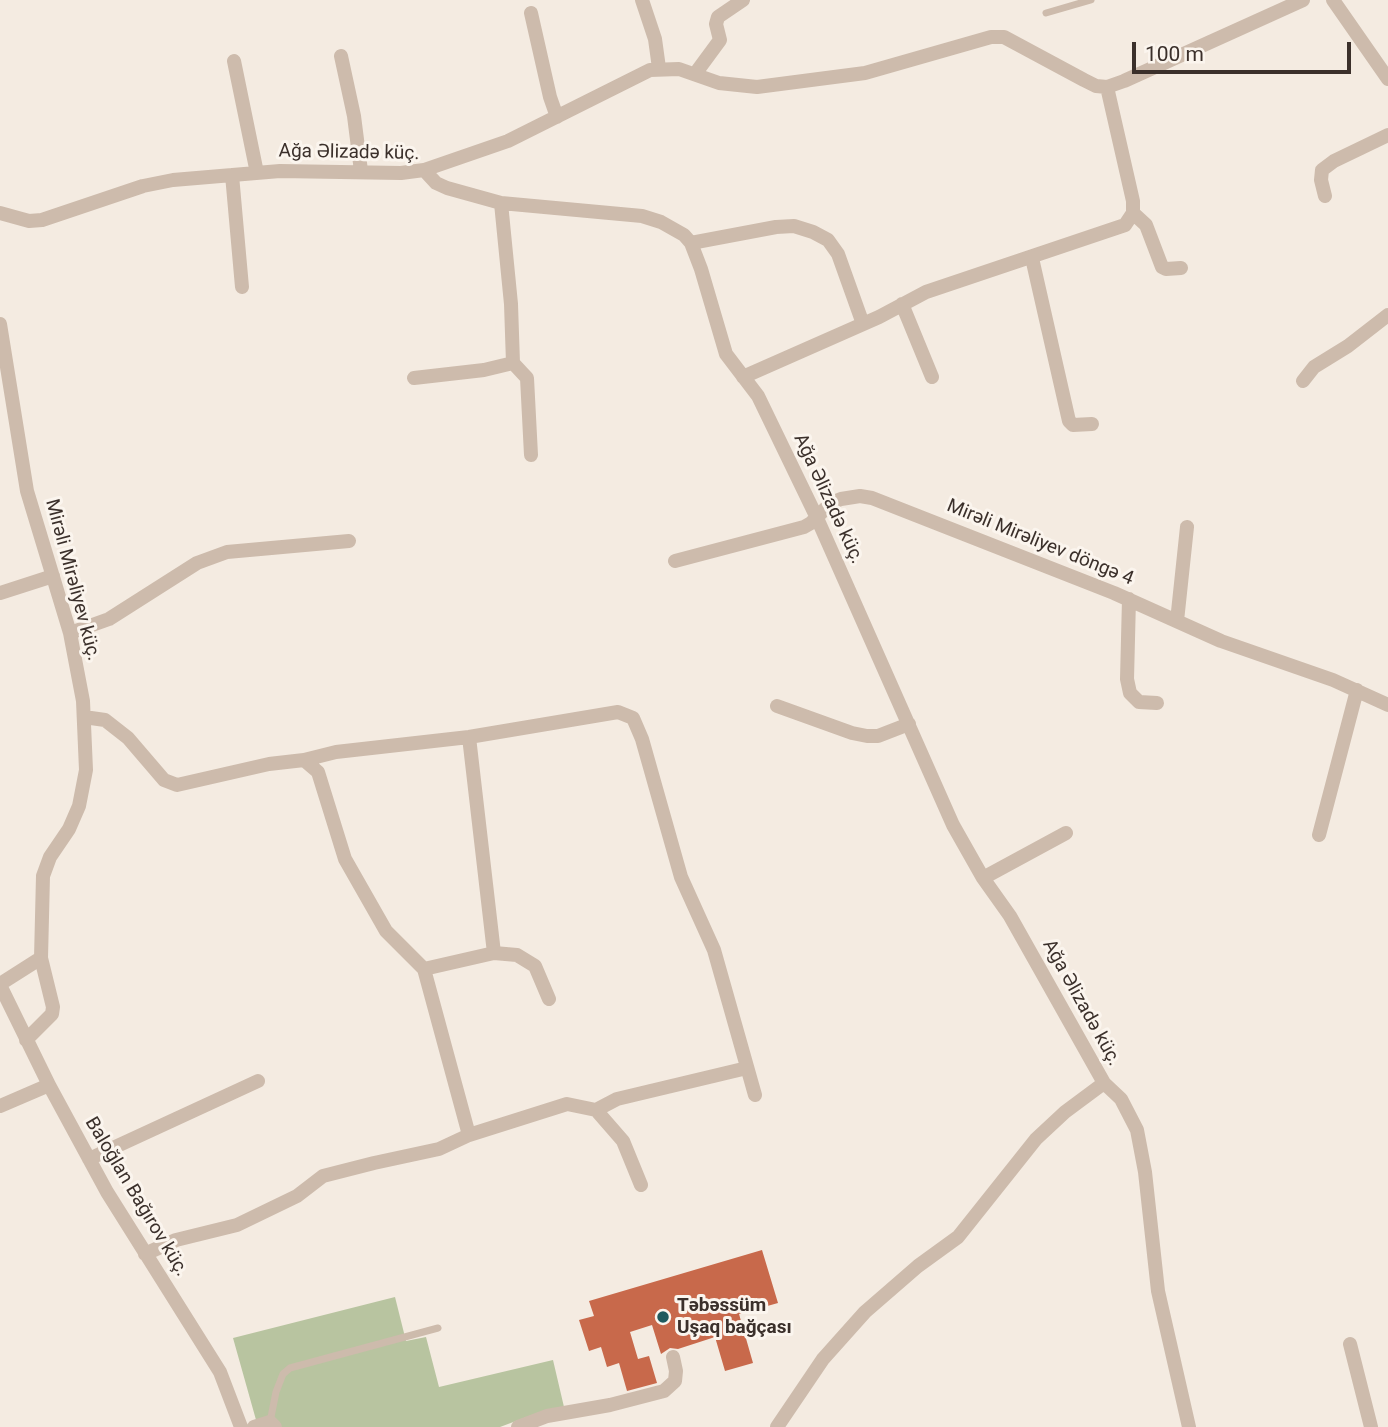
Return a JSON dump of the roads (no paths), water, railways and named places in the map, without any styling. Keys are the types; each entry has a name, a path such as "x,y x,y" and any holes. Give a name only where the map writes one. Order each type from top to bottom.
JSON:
{"street":[{"path":"642,0 655,39 659,68"},
{"path":"695,74 720,40 716,24 718,17 743,0"},
{"path":"424,170 508,141 635,75 659,68 679,69 737,87 757,87 833,78 886,68 991,37 1004,37 1096,86 1107,87 1124,82 1303,0"},
{"path":"1333,0 1388,79"},
{"path":"531,13 557,117"},
{"path":"341,56 354,116 361,171"},
{"path":"234,61 257,173"},
{"path":"743,377 863,324 926,292 1125,225 1133,213 1133,201 1107,87"},
{"path":"1325,196 1321,180 1322,170 1334,161 1388,135"},
{"name":"Ağa Əlizadə küç.","path":"0,213 29,221 42,220 143,186 173,180 298,170 401,173 424,170 436,183 447,188 501,202 642,216 673,228 691,243 726,354 758,396 817,518 953,825 1010,916 1104,1083 1116,1093 1127,1109 1141,1143 1158,1291 1189,1427"},
{"path":"232,175 242,287"},
{"path":"501,202 511,304 513,363 527,378 531,455"},
{"path":"1133,213 1146,225 1162,267 1181,268"},
{"path":"691,243 776,227 794,226 813,232 828,240 838,254 863,324"},
{"path":"1032,257 1069,421 1073,425 1091,424"},
{"path":"902,304 932,377"},
{"path":"1303,381 1314,367 1348,346 1388,315"},
{"name":"Mirəli Mirəliyev küç.","path":"0,324 27,491 70,633 84,717 86,770 79,806 43,876 41,958 53,1007 52,1014 26,1040"},
{"path":"414,378 484,370 513,363"},
{"name":"Mirəli Mirəliyev döngə 4","path":"675,561 794,530 811,523 831,503 841,499 872,498 1129,599 1221,641 1333,680 1388,705"},
{"path":"1177,621 1187,527"},
{"path":"70,633 108,619 197,564 227,552 349,541"},
{"path":"0,593 53,576"},
{"path":"1129,599 1130,693 1139,702 1157,704"},
{"path":"1319,835 1357,691"},
{"path":"777,706 867,736 878,736 909,724"},
{"path":"84,717 105,720 128,738 164,780 177,785 336,752 470,737 618,712 633,718 642,739 681,877 714,950 755,1095"},
{"path":"470,737 494,953"},
{"path":"304,760 318,772 345,859 386,931 424,969 469,1135"},
{"path":"984,878 1066,833"},
{"path":"424,969 494,953 517,955 535,965 550,999"},
{"path":"0,984 41,958"},
{"name":"Baloğlan Bağırov küç.","path":"0,984 26,1040 89,1159 220,1372 241,1427"},
{"path":"145,1254 176,1240 237,1225 297,1196 323,1177 439,1149 469,1135 567,1104 596,1110 617,1100 747,1068"},
{"path":"89,1159 258,1081"},
{"path":"778,1427 823,1359 866,1312 918,1266 958,1237 1036,1139 1065,1112 1104,1083"},
{"path":"0,1106 49,1085"},
{"path":"596,1110 623,1141 641,1185"},
{"path":"1350,1344 1371,1427"},
{"path":"518,1427 547,1416 610,1405 664,1391 675,1381 673,1357"},
{"path":"254,1427 272,1425"}],"lane":[{"path":"1045,13 1091,0"},
{"path":"272,1425 276,1392 283,1374 290,1368 438,1328"}],"place":[{"name":"Təbəssüm Uşaq bağçası","path":"663,1317"}]}
